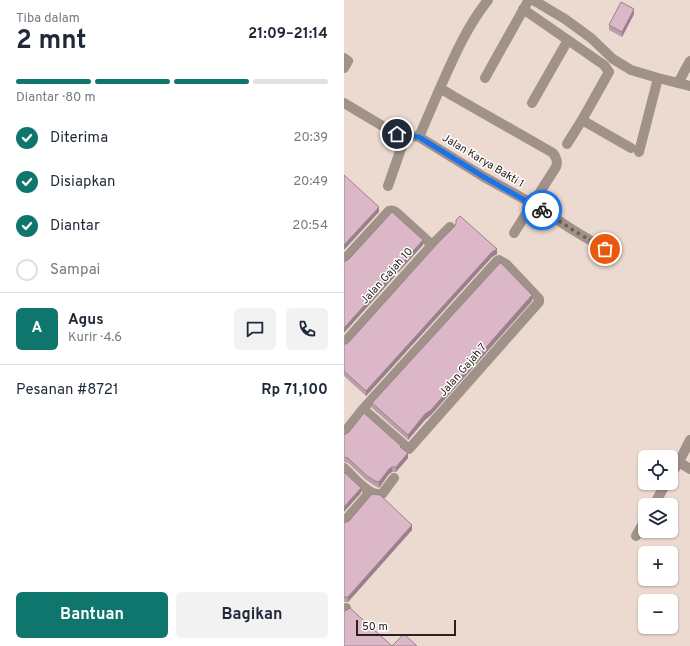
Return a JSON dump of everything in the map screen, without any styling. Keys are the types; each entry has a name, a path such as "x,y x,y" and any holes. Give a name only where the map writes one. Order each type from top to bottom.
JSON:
{"street":[{"path":"419,137 458,49 480,10 488,0"},
{"path":"533,0 565,19 591,38 613,59 631,70 690,86"},
{"path":"485,78 526,4 568,40 604,65 609,72 567,144"},
{"path":"532,103 568,40"},
{"path":"344,58 348,61 344,68"},
{"path":"678,83 690,61"},
{"path":"582,120 635,150 658,78"},
{"path":"440,88 554,155 557,161 556,167 514,233"},
{"name":"Jalan Karya Bakti 1","path":"344,103 397,134 419,137 484,177 533,204 605,249"},
{"path":"388,186 403,142 407,136"},
{"path":"344,260 389,211 394,211 398,214 432,245"},
{"name":"Jalan Gajah 10","path":"344,343 450,227"},
{"name":"Jalan Gajah 7","path":"499,260 506,264 539,299 539,302 535,307 409,449 363,409 497,261 499,260"},
{"path":"344,432 363,409"},
{"path":"690,440 678,462 690,469"},
{"path":"344,468 370,492 377,495 382,494 394,478"},
{"path":"344,522 370,492"},
{"path":"636,536 638,532"}],"building":[{"path":"621,2 634,9 622,32 609,25"},
{"path":"344,175 379,207 344,245"},
{"path":"392,212 423,240 344,328 344,261 349,259"},
{"path":"460,216 497,249 492,252 366,391 344,371 344,344 349,342 455,226 456,220"},
{"path":"500,263 532,295 408,435 372,403"},
{"path":"364,413 408,453 396,467 389,469 379,482 366,475 348,458 344,457 344,435 349,432"},
{"path":"344,472 361,488 344,507"},
{"path":"372,494 380,495 412,525 348,597 344,597 344,523 349,521"},
{"path":"350,608 392,646 344,646 344,611"},
{"path":"404,634 417,646 392,646"}],"way so far":[{"path":"542,210 605,249"}],"route":[{"path":"397,134 419,137 484,177 542,210"}]}
